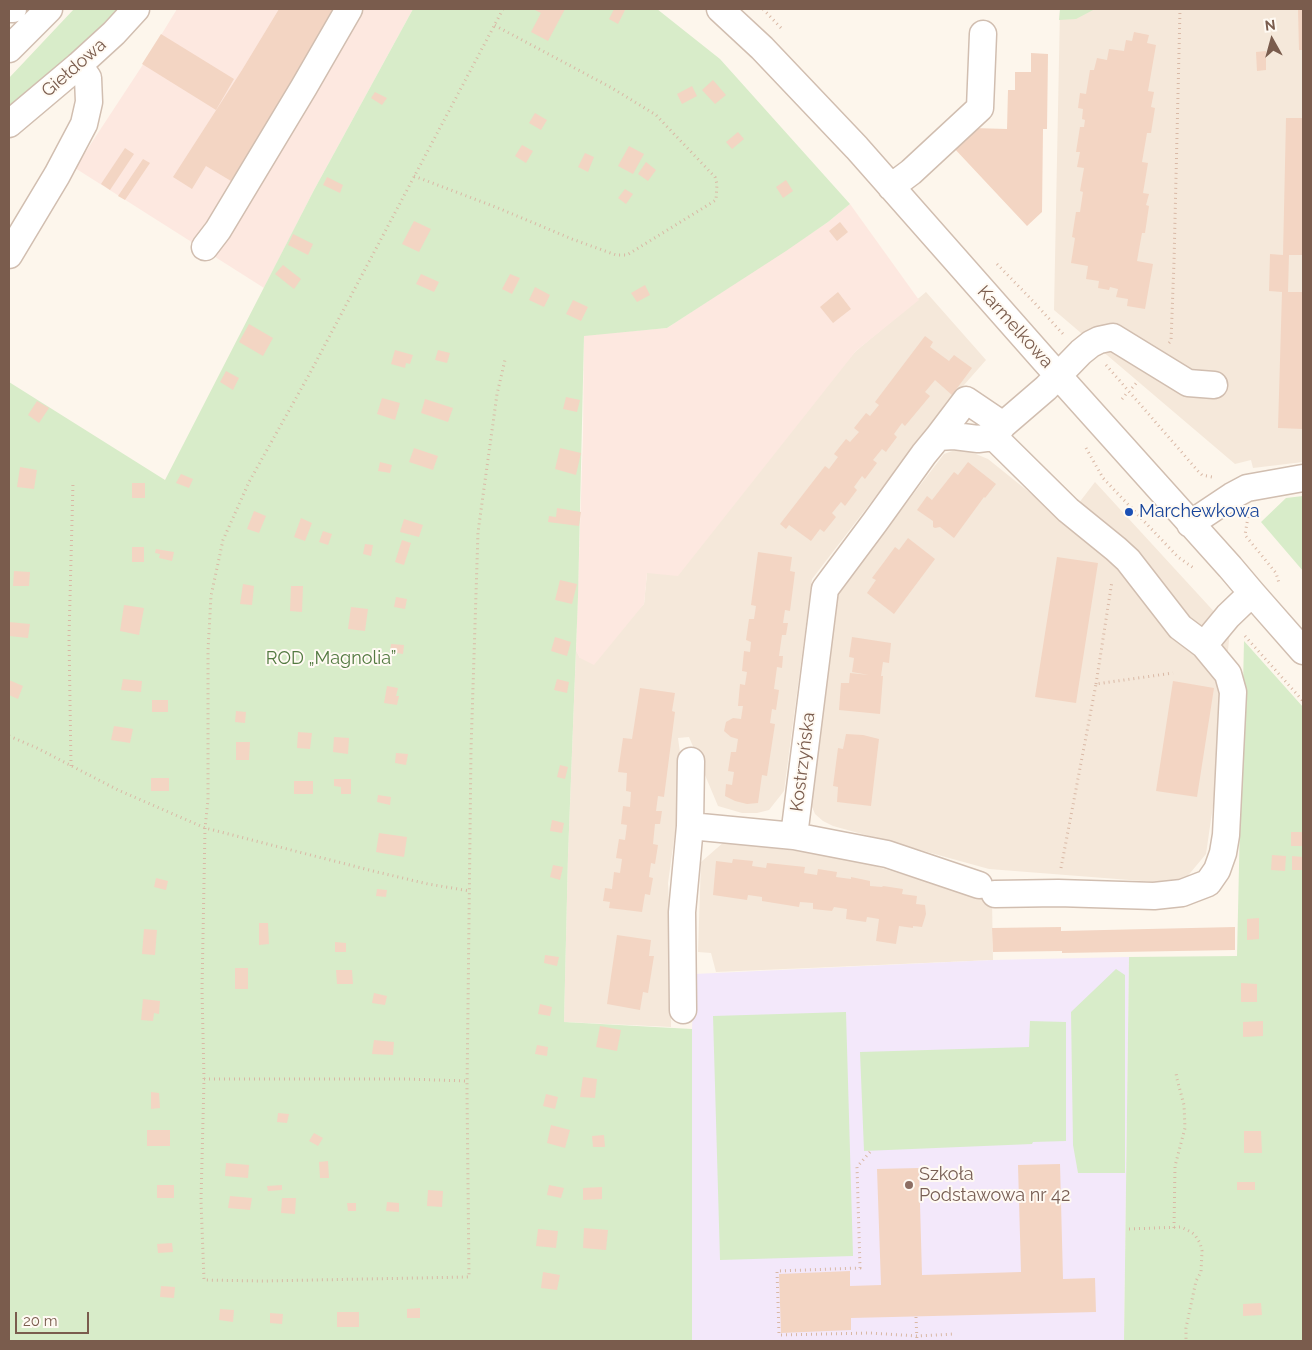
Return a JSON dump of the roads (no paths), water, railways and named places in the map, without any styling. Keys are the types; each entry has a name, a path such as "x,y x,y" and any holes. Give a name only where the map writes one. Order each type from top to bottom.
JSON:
{"street":[{"path":"9,49 49,9"},
{"name":"Giełdowa","path":"9,124 79,65 114,33 136,9"},
{"path":"206,247 304,87 349,9"},
{"name":"Karmelkowa","path":"720,9 762,48 857,148 1051,381 1190,524 1303,651"},
{"path":"891,187 911,172 980,108 983,34"},
{"path":"9,255 57,175 84,124 89,102 88,78 79,65"},
{"path":"938,437 978,438 999,431 1090,344 1113,337 1188,383 1214,385"},
{"name":"Kostrzyńska","path":"690,826 794,836 825,589 966,400 999,431"},
{"path":"794,836 887,854 987,890 1154,896 1182,892 1208,883 1217,870 1223,854 1226,835 1233,692 1228,674 1204,645 1180,627 1128,560 1068,510 999,431"},
{"path":"1190,524 1237,493 1248,488 1303,478"},
{"path":"1204,645 1228,616 1252,594"},
{"path":"683,1010 682,912 690,826 691,761"}],"place":[{"name":"Marchewkowa","path":"1129,512"},
{"name":"Szkoła Podstawowa nr 42","path":"909,1185"}],"park label":[{"name":"ROD „Magnolia”","path":"331,659"}]}
